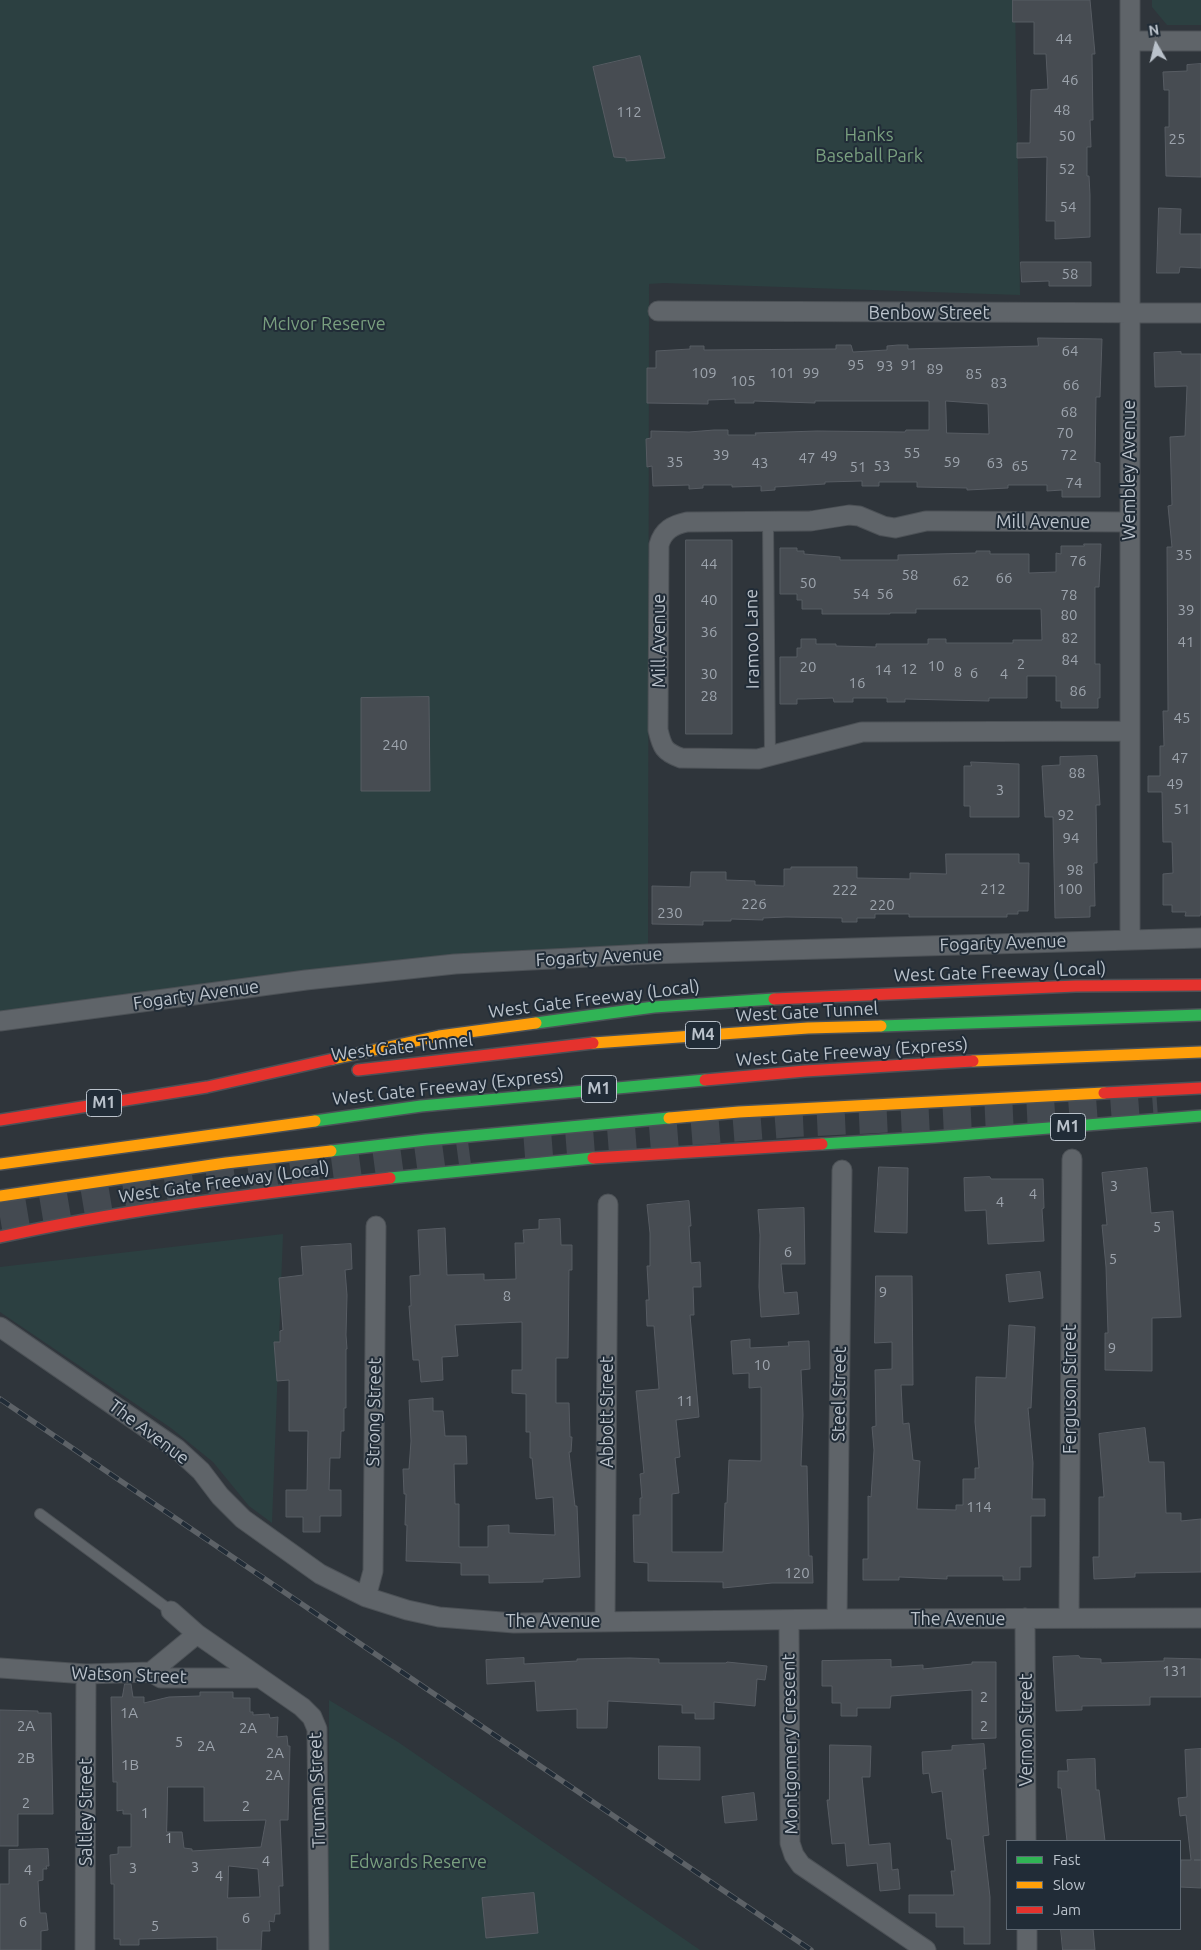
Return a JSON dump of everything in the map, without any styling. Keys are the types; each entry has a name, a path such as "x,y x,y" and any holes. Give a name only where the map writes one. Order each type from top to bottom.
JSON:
{"highway":[{"name":"West Gate Freeway (Local)","path":"0,1120 207,1087 439,1036 654,1007 841,995 1076,986 1201,985"},
{"name":"West Gate Tunnel","path":"345,1071 622,1040 808,1028 1201,1014"},
{"name":"West Gate Freeway (Express)","path":"0,1164 421,1106 588,1090 805,1072 996,1060 1201,1052"},
{"name":"West Gate Tunnel","path":"207,1087 316,1074"},
{"name":"M1","path":"0,1196 226,1163 426,1140 643,1120 749,1112 1201,1088"},
{"name":"West Gate Freeway (Local)","path":"0,1237 62,1224 195,1202 434,1173 628,1155 935,1137 1201,1116"},
{"name":"M1","path":"935,1137 1201,1127"}],"street":[{"name":"Wembley Avenue","path":"1130,0 1130,940"},
{"path":"1130,41 1201,41"},
{"name":"Benbow Street","path":"658,311 1201,313"},
{"name":"Mill Avenue","path":"1129,522 934,521 895,528 883,526 860,516 849,515 811,522 687,522 675,524 661,537 659,545 658,730 662,747 670,755 681,758 758,759 862,732 1129,731"},
{"name":"Fogarty Avenue","path":"0,1022 306,980 455,964 648,954 1201,938"},
{"name":"Ferguson Street","path":"1069,1618 1072,1159"},
{"name":"Steel Street","path":"837,1619 842,1170"},
{"name":"Abbott Street","path":"605,1621 608,1204"},
{"name":"Strong Street","path":"366,1597 373,1571 376,1226"},
{"name":"The Avenue","path":"0,1327 177,1449 201,1471 220,1496 243,1520 320,1574 366,1597 407,1610 439,1617 514,1623 837,1619 1201,1618"},
{"name":"Truman Street","path":"171,1612 197,1634 302,1707 312,1716 317,1729 319,1950"},
{"name":"Vernon Street","path":"1025,1618 1026,1840"},
{"name":"Montgomery Crescent","path":"789,1620 790,1843 794,1855 801,1865 926,1950"},
{"path":"151,1672 197,1634"},
{"name":"Watson Street","path":"0,1668 86,1674 151,1672 161,1678 258,1678"},
{"name":"Saltley Street","path":"86,1674 86,1950"},
{"path":"1027,1930 1027,1950"}],"lane":[{"name":"Iramoo Lane","path":"768,522 770,756"},
{"path":"40,1514 171,1612"}],"green space":[{"name":"McIvor Reserve","path":"0,0 1015,0 1020,295 649,284 648,954 0,1015"},
{"path":"1152,0 1201,0 1201,25 1167,25 1152,7"},
{"path":"283,1234 272,1523 249,1506 213,1462 171,1428 0,1312 0,1267"},
{"name":"Edwards Reserve","path":"329,1700 398,1742 700,1950 328,1950"}],"building":[{"path":"1013,0 1090,0 1095,54 1092,54 1093,120 1090,120 1091,147 1087,147 1090,237 1055,239 1055,221 1046,221 1047,157 1017,158 1017,143 1030,143 1031,90 1048,89 1046,54 1034,54 1034,22 1013,22"},
{"path":"640,56 665,158 626,161 626,158 614,157 593,67"},
{"path":"1201,64 1201,177 1166,176 1165,127 1169,127 1169,90 1164,90 1163,72 1187,71 1187,65"},
{"path":"1159,208 1181,209 1180,234 1201,234 1201,268 1180,267 1179,273 1157,273"},
{"path":"1021,262 1091,262 1091,286 1049,286 1049,281 1022,282"},
{"path":"1038,338 1102,339 1100,397 1096,397 1095,462 1100,463 1100,497 1062,497 1062,490 1047,491 1047,485 1008,485 1008,488 967,490 967,488 917,487 917,482 879,482 879,486 862,486 862,481 825,482 825,484 775,487 775,490 761,491 761,486 703,485 703,488 689,489 689,485 653,486 652,466 647,467 646,439 651,438 651,431 728,430 728,435 756,435 755,433 817,431 905,432 906,430 929,430 929,401 815,401 815,403 754,401 754,403 735,403 735,399 708,400 708,404 647,403 647,368 656,368 656,351 690,349 690,346 704,346 704,350 836,349 836,345 851,345 853,352 887,350 887,346 898,345 908,345 908,349 1038,346","holes":["946,401 988,404 989,434 947,433"]},
{"path":"1181,352 1181,354 1201,354 1200,916 1185,916 1186,912 1172,912 1172,905 1163,905 1163,874 1173,873 1172,842 1163,842 1162,792 1148,792 1148,776 1160,776 1160,746 1164,746 1163,711 1168,711 1167,547 1172,547 1168,506 1172,505 1170,437 1185,436 1187,386 1155,387 1154,353"},
{"path":"686,540 732,540 732,734 686,734"},
{"path":"1084,544 1101,544 1099,587 1095,587 1095,664 1100,664 1100,698 1098,698 1098,708 1061,708 1061,701 1056,701 1056,676 1027,676 1027,698 989,698 989,701 905,699 905,702 887,702 887,698 853,698 853,702 834,702 833,698 797,699 797,704 780,704 780,657 797,657 797,648 801,648 801,639 816,639 816,644 876,647 876,644 928,644 928,639 946,639 946,643 1013,643 1013,640 1042,640 1041,609 916,609 916,613 822,614 822,609 802,609 802,600 797,600 797,594 780,594 780,548 797,548 797,551 804,551 804,554 840,557 840,560 898,560 898,555 976,553 976,551 990,551 990,554 1029,554 1029,573 1056,572 1056,553 1061,554 1061,546 1084,546"},
{"path":"429,697 430,791 361,791 361,698"},
{"path":"1097,756 1100,805 1096,805 1097,863 1094,863 1095,906 1090,906 1090,917 1055,918 1053,817 1045,817 1042,766 1060,765 1060,757"},
{"path":"971,762 1019,764 1019,817 970,817 970,806 964,806 964,766 971,766"},
{"path":"946,854 1019,854 1019,863 1029,863 1028,911 1018,911 1018,914 1007,914 1007,917 909,917 909,914 875,914 875,918 857,918 857,922 842,922 842,918 786,917 763,918 763,920 731,919 731,921 703,921 703,925 652,924 652,886 690,887 691,872 726,872 726,880 755,881 755,885 784,886 784,869 791,869 791,867 857,867 857,878 910,879 910,873 946,874"},
{"path":"879,1167 908,1168 907,1233 875,1232"},
{"path":"1147,1168 1151,1213 1173,1211 1181,1317 1152,1318 1152,1371 1105,1370 1105,1333 1108,1333 1106,1267 1102,1225 1107,1225 1102,1173"},
{"path":"990,1177 991,1179 1043,1179 1044,1241 988,1244 986,1210 965,1211 964,1178"},
{"path":"689,1201 691,1263 700,1262 701,1287 693,1287 694,1315 690,1315 699,1417 676,1420 680,1457 675,1458 679,1493 672,1494 672,1552 723,1552 729,1460 761,1461 761,1387 749,1388 749,1373 733,1374 731,1341 750,1339 750,1348 789,1346 788,1342 809,1341 810,1369 801,1370 803,1415 801,1466 807,1466 809,1556 812,1556 813,1583 772,1583 723,1588 723,1582 648,1581 648,1563 634,1562 633,1515 640,1515 640,1498 642,1498 640,1474 644,1473 636,1391 659,1389 654,1326 647,1326 646,1300 649,1300 647,1266 650,1266 650,1233 647,1205"},
{"path":"804,1208 805,1264 781,1264 784,1293 797,1292 799,1314 761,1317 758,1210"},
{"path":"560,1219 561,1245 572,1245 572,1270 569,1270 568,1358 556,1358 556,1403 569,1403 570,1437 572,1437 571,1452 569,1452 575,1506 577,1506 580,1577 543,1579 543,1582 489,1583 489,1575 461,1575 461,1563 406,1561 406,1494 404,1494 403,1469 409,1469 411,1441 409,1400 433,1398 433,1411 443,1411 445,1436 466,1436 467,1464 454,1464 455,1504 459,1504 459,1547 488,1547 488,1526 509,1525 509,1533 555,1535 553,1497 536,1499 532,1458 530,1458 530,1432 526,1432 526,1394 512,1393 512,1370 522,1370 522,1322 455,1325 458,1356 442,1357 443,1380 421,1382 419,1360 413,1360 409,1306 411,1306 410,1276 420,1275 418,1230 445,1228 447,1275 484,1274 484,1280 516,1279 515,1243 524,1243 523,1230 539,1229 539,1220"},
{"path":"351,1244 352,1269 345,1270 347,1349 344,1431 341,1431 340,1458 330,1458 329,1490 341,1490 341,1516 320,1516 320,1532 303,1532 303,1517 286,1517 286,1490 307,1490 308,1431 289,1431 289,1380 277,1381 274,1342 280,1342 280,1331 283,1330 279,1278 303,1275 301,1247"},
{"path":"1040,1272 1043,1298 1009,1302 1006,1275"},
{"path":"876,1276 912,1276 913,1385 901,1385 903,1424 909,1423 913,1460 920,1461 917,1509 956,1510 956,1505 963,1505 963,1479 975,1479 975,1468 979,1468 975,1422 976,1377 1006,1378 1009,1325 1035,1327 1031,1408 1028,1408 1033,1463 1032,1499 1045,1499 1045,1516 1031,1516 1031,1567 1020,1567 1020,1580 1003,1580 1003,1576 947,1576 947,1579 899,1577 899,1580 863,1580 863,1559 868,1559 868,1496 871,1497 874,1450 872,1427 876,1426 875,1370 892,1369 892,1342 875,1343"},
{"path":"1145,1428 1149,1462 1164,1462 1166,1513 1181,1513 1181,1521 1201,1519 1201,1572 1135,1573 1135,1577 1094,1579 1093,1557 1099,1557 1099,1497 1104,1497 1099,1434"},
{"path":"1079,1656 1080,1658 1101,1659 1101,1663 1164,1661 1164,1658 1201,1659 1201,1697 1150,1697 1150,1705 1082,1706 1082,1710 1056,1711 1053,1657"},
{"path":"524,1658 524,1664 577,1661 577,1659 630,1658 659,1659 659,1663 727,1662 767,1666 765,1680 757,1679 755,1706 714,1702 714,1719 695,1719 695,1713 682,1713 682,1705 608,1701 607,1728 577,1728 577,1709 537,1711 535,1681 487,1684 486,1660"},
{"path":"891,1660 891,1667 923,1665 923,1669 972,1664 972,1662 996,1662 996,1738 972,1739 972,1690 891,1696 890,1708 857,1708 857,1716 841,1716 841,1703 832,1703 832,1686 822,1686 822,1661"},
{"path":"125,1684 131,1684 133,1697 144,1697 144,1703 169,1697 200,1696 200,1692 233,1692 233,1698 250,1698 250,1712 253,1712 253,1715 269,1714 270,1718 278,1717 277,1737 287,1736 288,1746 290,1746 288,1820 280,1820 283,1886 279,1886 280,1914 275,1914 274,1922 269,1921 270,1931 262,1931 261,1950 217,1950 217,1937 139,1939 139,1945 120,1945 120,1939 114,1939 114,1884 111,1884 110,1855 118,1854 118,1847 131,1847 131,1814 123,1814 123,1810 117,1811 117,1782 113,1782 111,1697 122,1697","holes":["168,1787 204,1787 204,1821 266,1820 261,1847 192,1851 192,1849 184,1848 182,1832 167,1832","229,1866 258,1869 260,1897 228,1898"]},
{"path":"0,1710 51,1713 53,1814 18,1814 18,1846 0,1846"},
{"path":"984,1744 986,1769 983,1769 989,1835 983,1836 990,1897 990,1944 964,1944 964,1927 936,1927 936,1913 909,1913 909,1895 954,1895 951,1871 955,1871 951,1839 947,1839 942,1791 932,1793 929,1773 923,1774 922,1752 952,1750 952,1746"},
{"path":"830,1745 871,1746 870,1777 862,1777 869,1845 890,1843 892,1870 898,1869 900,1889 880,1891 877,1863 847,1866 845,1843 832,1844 827,1800 829,1800"},
{"path":"659,1746 700,1747 700,1780 659,1779"},
{"path":"1201,1749 1201,1888 1181,1887 1181,1860 1191,1860 1186,1815 1180,1816 1178,1798 1187,1797 1185,1750"},
{"path":"1095,1759 1096,1790 1099,1790 1105,1840 1067,1840 1061,1788 1058,1788 1058,1771 1068,1771 1067,1760"},
{"path":"754,1793 757,1820 725,1823 722,1797"},
{"path":"48,1849 49,1866 46,1866 47,1869 43,1869 43,1880 38,1881 40,1913 46,1913 48,1930 41,1931 41,1950 0,1950 0,1884 9,1884 9,1850"},
{"path":"534,1893 538,1933 486,1938 482,1898"},
{"path":"1061,1930 1093,1930 1095,1950 1063,1950"}],"tunnel":[{"path":"524,1144 794,1123 1048,1111 1157,1103"},
{"path":"0,1217 174,1188 469,1149"}],"railway":[{"path":"0,1399 811,1950"}],"traffic: fast":[{"path":"536,1023 654,1007 774,999"},
{"path":"881,1026 1201,1015"},
{"path":"315,1121 421,1106 705,1080"},
{"path":"822,1144 1201,1116"},
{"path":"331,1151 426,1140 669,1118"},
{"path":"390,1178 593,1158"}],"traffic: slow":[{"path":"333,1059 439,1036 536,1023"},
{"path":"593,1043 808,1028 881,1026"},
{"path":"973,1061 1201,1052"},
{"path":"669,1118 739,1112 1104,1093"},
{"path":"0,1164 315,1121"},
{"path":"0,1196 226,1163 331,1151"}],"traffic: jam":[{"path":"774,999 1076,986 1201,985"},
{"path":"358,1070 593,1043"},
{"path":"0,1120 207,1087 333,1059"},
{"path":"705,1080 805,1071 973,1061"},
{"path":"1104,1093 1201,1088"},
{"path":"593,1158 822,1144"},
{"path":"0,1237 146,1210 390,1178"}],"park label":[{"name":"Hanks Baseball Park","path":"869,145"}]}
